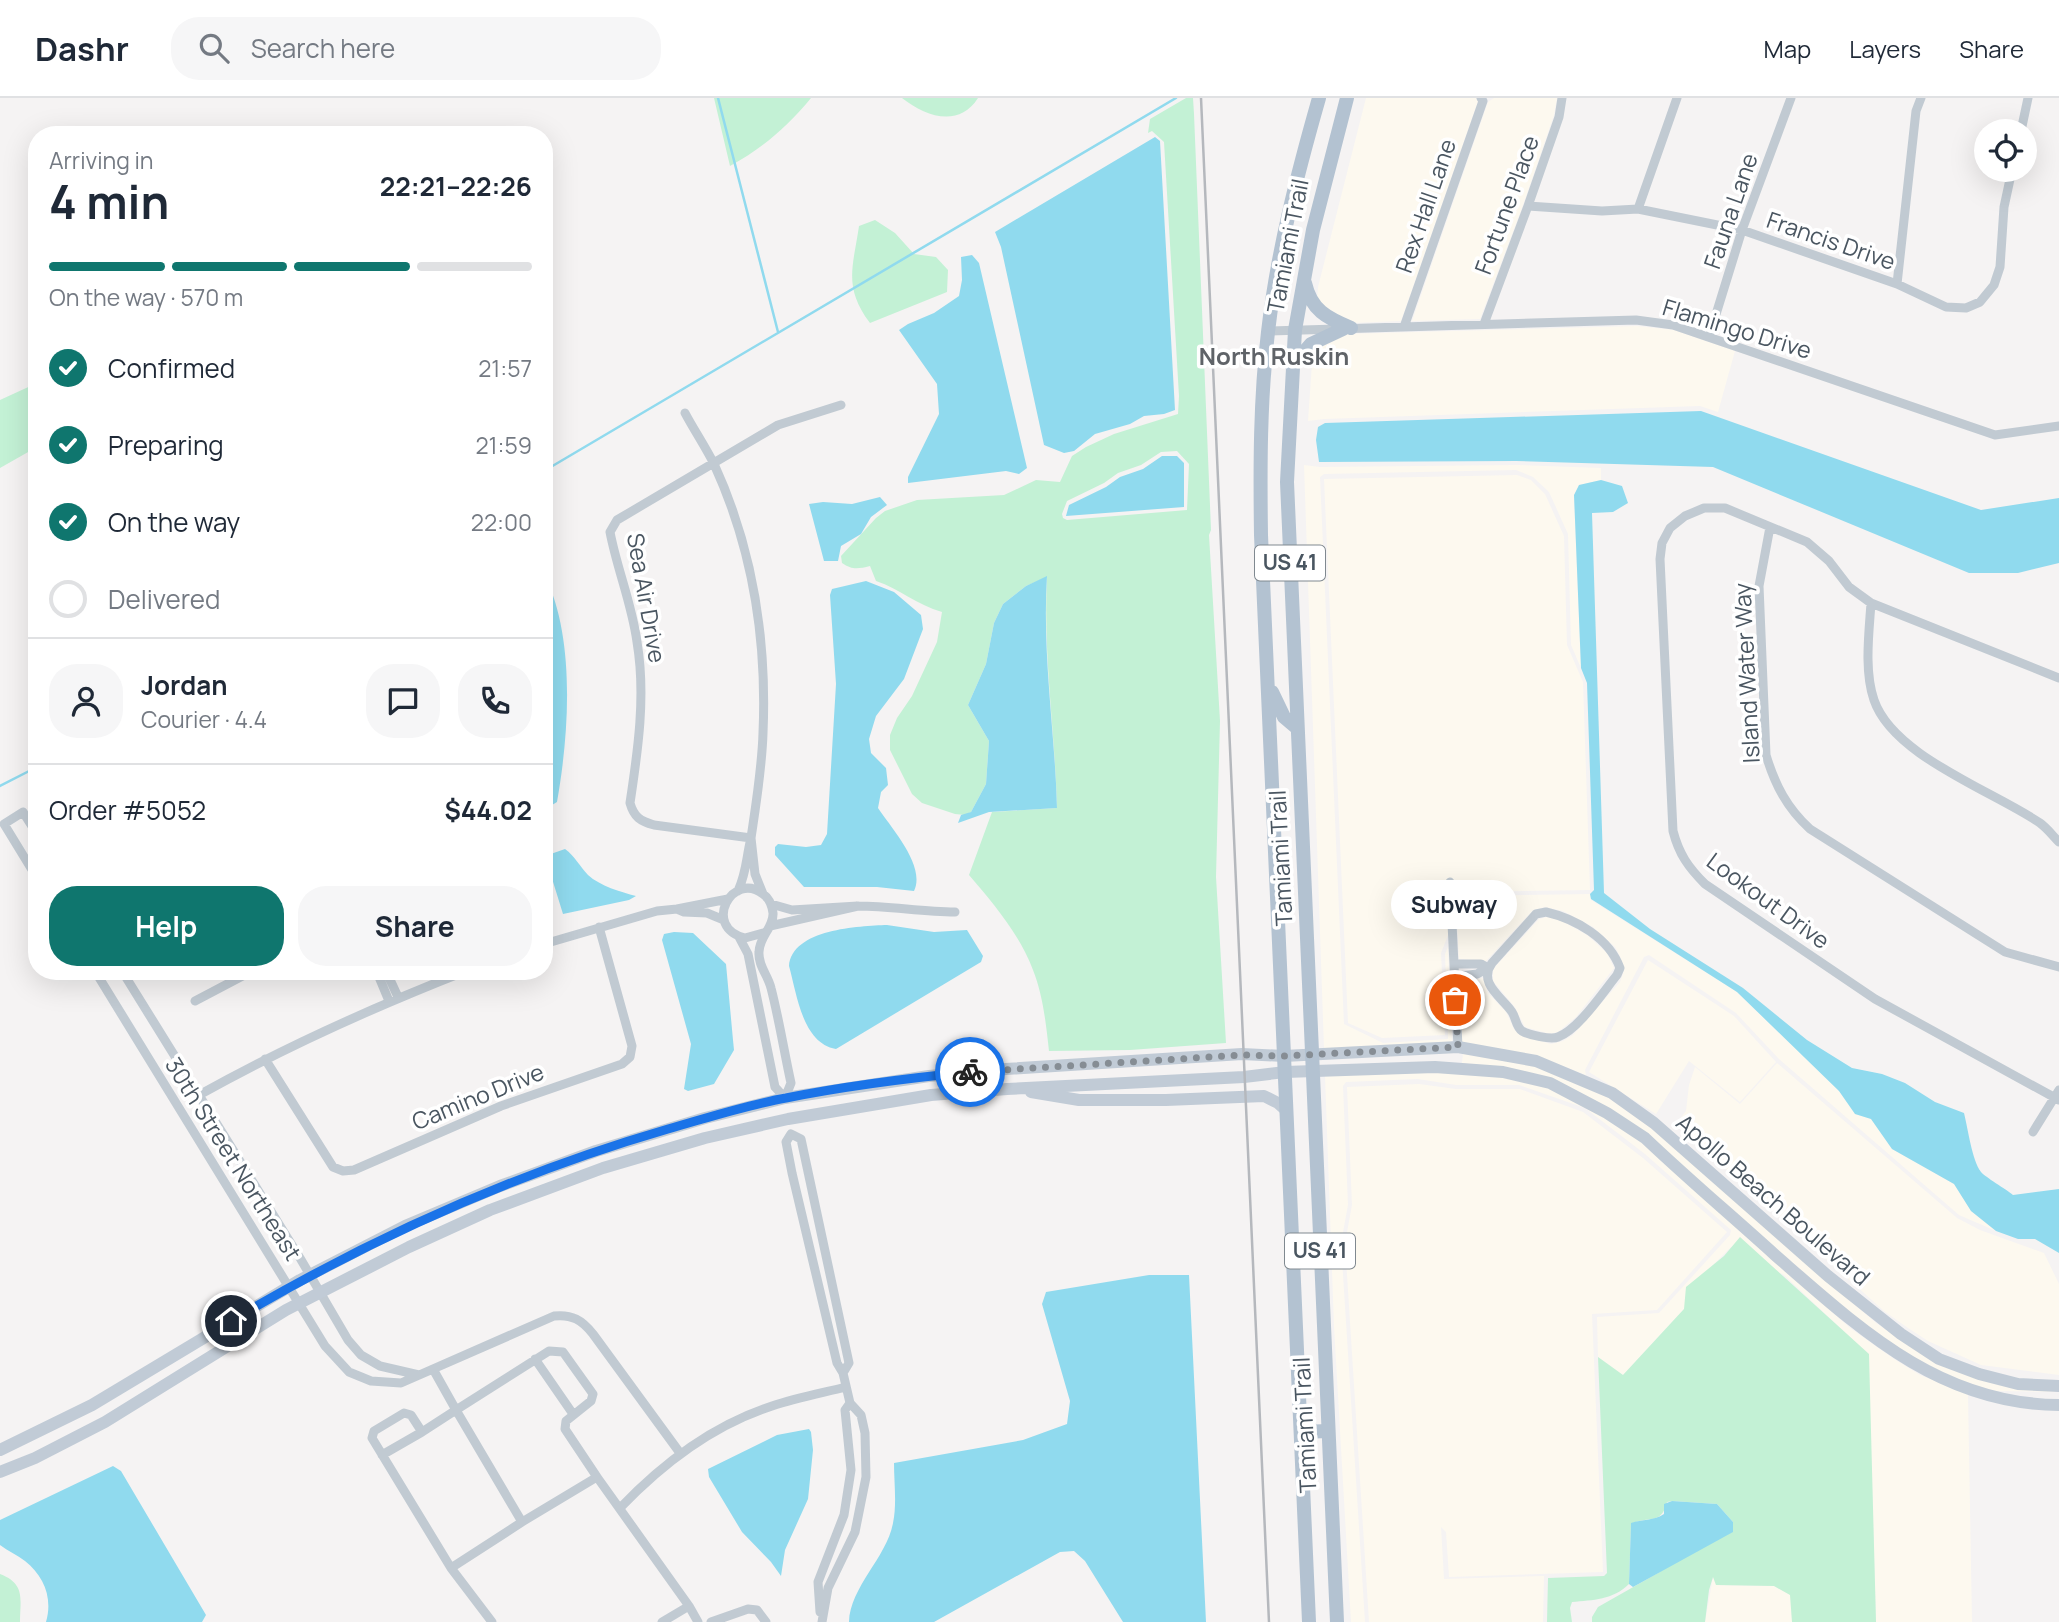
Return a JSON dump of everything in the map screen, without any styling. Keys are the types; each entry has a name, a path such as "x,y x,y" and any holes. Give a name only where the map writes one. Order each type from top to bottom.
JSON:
{"main road":[{"name":"Tamiami Trail","path":"1309,1622 1268,685 1260,435 1268,331 1278,264 1319,98"},
{"name":"Tamiami Trail","path":"1337,1622 1286,482 1295,330 1324,178 1347,98"},
{"path":"1340,120 1358,98"},
{"path":"1304,275 1316,309 1347,329"},
{"path":"1292,367 1311,344 1347,329"},
{"path":"1268,685 1284,717 1297,728"},
{"path":"1458,1047 1458,1068"},
{"name":"Apollo Beach Boulevard","path":"0,1450 92,1405 290,1286 405,1226 500,1186 596,1151 785,1098 929,1076 1006,1069 1242,1055 1312,1055 1458,1047 1536,1061 1612,1093 1654,1123 1828,1276 1901,1335 1939,1359 1979,1374 2018,1384 2059,1386"},
{"name":"Apollo Beach Boulevard","path":"1007,1088 1244,1077 1285,1072 1458,1068 1503,1072 1550,1083 1607,1113 1644,1138 1853,1324 1897,1355 1961,1387 2035,1405 2059,1405"},
{"path":"0,1472 35,1458 104,1422 300,1303 409,1247 490,1210 558,1184 705,1138 788,1119 931,1095 1007,1088 1079,1100 1264,1096 1287,1111"},
{"path":"785,1098 788,1119"},
{"path":"1301,1432 1328,1432"}],"street":[{"name":"Rex Hall Lane","path":"1404,327 1483,101 1481,98"},
{"name":"Fortune Place","path":"1484,324 1559,117 1562,98"},
{"path":"1639,209 1677,98"},
{"name":"Fauna Lane","path":"1709,337 1742,230 1791,98"},
{"path":"1897,284 1916,111 1921,98"},
{"path":"2024,119 2028,98"},
{"name":"Francis Drive","path":"1528,206 1602,211 1639,209 1742,230 1897,284 1946,307 1966,308 1980,302 1994,285 2000,267 2004,207 2009,182"},
{"name":"Flamingo Drive","path":"1268,331 1636,320 1673,325 1995,435 2059,426"},
{"name":"Sea Air Drive","path":"751,838 642,822 634,814 630,803 639,737 639,656 629,600 610,532 617,520 778,425 841,405"},
{"path":"553,941 657,911 728,899 738,891 746,874 763,736 762,632 752,575 734,514 713,463 685,413"},
{"name":"Lookout Drive","path":"1770,527 1725,508 1704,508 1685,516 1670,528 1662,543 1660,559 1673,831 1678,850 1689,868 1705,884 1875,999 2058,1096"},
{"path":"1770,527 1807,542 1829,561 1849,587 1871,603 2059,678"},
{"name":"Island Water Way","path":"1770,527 1759,586 1766,755 1773,779 1784,798 1797,817 1810,829 2005,952 2059,967"},
{"path":"1871,603 1867,655 1873,699 1887,725 1924,756 2042,824 2059,842"},
{"path":"28,820 23,812 4,824 28,863"},
{"path":"728,899 723,911 724,920 728,929 739,937 748,954 775,1087 785,1098 791,1083 770,984 758,952 773,917 771,904 763,894 755,874 751,838"},
{"path":"1450,882 1458,1047"},
{"path":"738,891 751,889 763,894"},
{"path":"771,904 792,910 858,906 955,912"},
{"path":"739,937 751,938 766,930 858,906"},
{"path":"677,909 708,913 724,920"},
{"path":"1454,977 1477,974 1488,968 1536,914 1546,912 1561,915 1590,931 1611,950 1620,968 1572,1028 1550,1039 1523,1032 1517,1026 1510,1009 1488,982 1488,968"},
{"name":"Camino Drive","path":"265,1059 333,1167 344,1171 355,1170 501,1106 622,1064 630,1056 632,1046 599,927"},
{"path":"1454,964 1481,964 1488,968"},
{"name":"30th Street Northeast","path":"101,980 331,1355 349,1372 370,1381 401,1383 554,1315 576,1317 593,1334 680,1453"},
{"name":"30th Street Northeast","path":"128,980 348,1340 361,1354 380,1366 419,1375"},
{"path":"381,980 393,999"},
{"path":"388,980 393,999"},
{"path":"198,1094 265,1059 393,999 443,980"},
{"path":"195,1001 232,981"},
{"path":"2034,1132 2058,1096"},
{"path":"821,1622 828,1588 855,1532 866,1476 865,1433 861,1415 850,1404 843,1373 836,1363 792,1173 786,1142 791,1134 801,1139 831,1271 849,1363 843,1373"},
{"path":"382,1455 549,1351 563,1352 593,1394 592,1401 566,1421 565,1429 698,1622"},
{"path":"535,1359 573,1414"},
{"path":"433,1369 522,1522"},
{"path":"620,1508 680,1453 719,1430 770,1406 846,1387"},
{"path":"821,1622 818,1582 844,1515 850,1470 845,1410 850,1404"},
{"path":"422,1432 408,1413 400,1415 371,1435 451,1567 492,1622"},
{"path":"451,1567 597,1477"},
{"path":"662,1622 689,1606"},
{"path":"711,1622 748,1609 757,1610 766,1622"}],"shaded area":[{"path":"1366,98 1476,98 1478,101 1401,321 1351,323 1330,314 1317,301 1318,287"},
{"path":"1494,98 1557,98 1554,115 1523,205 1480,319 1412,321 1488,102"},
{"path":"1637,326 1674,330 1735,351 1718,412 1700,406 1308,421 1313,349 1344,334"},
{"path":"1304,465 1517,465 1601,468 1601,480 1579,485 1574,495 1581,668 1571,645 1568,534 1549,492 1533,477 1516,470 1324,474 1320,477 1344,1024 1383,1043 1448,1039 1445,954 1448,947 1452,1042 1324,1049"},
{"path":"1517,475 1531,480 1545,494 1564,536 1567,645 1583,682 1590,890 1465,892 1441,953 1445,1035 1382,1038 1348,1023 1324,479"},
{"path":"1590,894 1591,900 1737,992 1839,1091 1855,1114 1871,1119 1892,1149 1954,1184 1971,1211 1996,1231 1959,1215 1779,1059 1736,1013 1649,955 1644,957 1585,1070 1586,1075 1537,1056 1462,1042 1460,982 1483,978 1488,993 1506,1012 1520,1035 1551,1044 1573,1035 1620,982 1624,971 1615,947 1593,927 1563,911 1545,907 1533,910 1486,961 1459,959 1457,924 1468,896"},
{"path":"1547,917 1560,920 1587,935 1607,953 1614,968 1576,1017 1558,1032 1550,1034 1525,1027 1514,1006 1493,981 1495,967 1539,919"},
{"path":"1648,960 1734,1016 1776,1062 1740,1102 1689,1061 1656,1114 1589,1072"},
{"path":"1463,1053 1535,1066 1610,1098 1652,1127 1876,1323 1936,1363 2059,1392 1996,1391 1963,1382 1924,1366 1856,1319 1683,1167 1550,1078 1462,1063"},
{"path":"1777,1063 1957,1218 1980,1230 2044,1253 2059,1284 2059,1375 1981,1365 1928,1341 1908,1328 1884,1311 1676,1124 1686,1111 1689,1085 1695,1067 1740,1104"},
{"path":"1436,1072 1503,1077 1549,1088 1605,1117 1642,1142 1850,1328 1920,1375 1968,1394 1972,1622 1876,1622 1868,1354 1784,1275 1731,1247 1713,1265 1684,1309 1623,1375 1598,1357 1597,1317 1659,1313 1730,1235 1731,1230 1645,1154 1585,1108 1519,1085 1456,1085 1418,1079 1346,1082 1343,1086 1348,1205 1341,1243 1365,1622 1351,1622 1334,1326 1325,1076"},
{"path":"1419,1084 1456,1089 1520,1089 1583,1112 1643,1158 1727,1232 1657,1310 1592,1314 1603,1572 1449,1577 1446,1532 1441,1527 1444,1579 1544,1576 1543,1622 1369,1622 1345,1243 1352,1205 1347,1087"},
{"path":"1713,1577 1716,1585 1774,1586 1791,1595 1792,1622 1705,1622"}],"green space":[{"path":"714,98 811,98 774,136 730,166"},
{"path":"902,98 978,98 961,113 942,116 921,110"},
{"path":"1186,98 1193,98 1211,530 1209,535 1220,721 1216,877 1226,1043 1130,1050 1049,1051 1042,999 1028,957 1005,920 969,875 992,812 1057,808 1048,664 1047,577 1026,586 1003,604 994,623 986,664 968,705 989,741 986,784 971,812 965,815 955,814 922,803 912,794 890,750 890,735 897,718 912,696 937,642 942,612 876,581 870,566 849,567 842,563 841,556 885,511 917,500 1004,495 1036,480 1060,482 1072,456 1086,447 1114,434 1178,414 1164,142 1152,131 1148,133 1150,119","holes":["1177,451 1189,464 1187,510 1067,520 1063,518 1067,501 1118,473 1141,465 1161,452"]},
{"path":"875,220 895,233 914,254 936,257 948,270 947,292 870,323 856,298 852,276 859,226"},
{"path":"28,387 28,452 0,468 0,400"},
{"path":"1740,1237 1869,1354 1876,1622 1792,1622 1790,1595 1774,1586 1716,1585 1713,1577 1705,1622 1592,1622 1598,1607 1658,1573 1733,1522 1717,1504 1672,1501 1667,1502 1658,1517 1631,1524 1629,1584 1609,1596 1572,1602 1572,1622 1547,1622 1548,1578 1604,1576 1607,1573 1598,1357 1623,1375 1684,1309 1686,1287 1724,1256"},
{"path":"0,1574 14,1582 18,1588 21,1599 20,1622 0,1622"}],"water":[{"path":"1155,137 1160,141 1175,410 1144,416 1130,424 1095,434 1074,451 1064,453 1044,445 1001,247 995,232"},
{"path":"972,255 979,263 1027,468 1019,474 1006,471 908,483 908,477 939,414 937,384 899,330 934,313 959,296 962,280 961,257"},
{"path":"1701,411 1981,510 2059,498 2059,563 2018,573 1969,573 1713,467 1516,461 1319,462 1316,440 1318,427 1325,423"},
{"path":"1162,456 1177,456 1184,463 1184,507 1066,516 1069,505 1120,477 1143,469"},
{"path":"1601,480 1622,486 1628,503 1613,512 1592,513 1604,893 1650,929 1743,988 1807,1040 1852,1068 1882,1074 1905,1083 1935,1102 1964,1113 1975,1160 1983,1174 2013,1195 2059,1189 2059,1253 2035,1239 2018,1239 1996,1231 1971,1211 1954,1184 1892,1149 1871,1119 1855,1114 1839,1091 1737,992 1591,899 1590,894 1594,890 1587,683 1581,668 1574,495 1579,485"},
{"path":"880,497 887,505 871,517 861,534 841,546 838,561 824,561 809,504 852,504"},
{"path":"1047,576 1047,663 1057,808 989,812 958,823 961,815 971,812 986,784 989,741 968,705 986,664 994,623 1003,604 1026,586"},
{"path":"866,581 894,592 921,615 923,629 904,679 876,716 869,739 871,753 886,768 888,785 881,792 878,808 912,859 916,881 914,891 877,887 804,887 775,855 775,847 778,844 806,847 821,845 827,834 836,684 830,595 832,589"},
{"path":"553,596 561,627 567,686 565,747 557,802 553,804"},
{"path":"565,849 593,879 636,896 629,900 563,914 553,882 553,853"},
{"path":"887,925 934,932 967,930 983,956 981,962 836,1049 825,1045 808,1027 798,1003 789,966 793,954 802,944 829,932"},
{"path":"693,933 726,964 734,1050 714,1084 688,1091 684,1089 691,1044 662,940 664,934"},
{"path":"1149,1275 1189,1275 1206,1622 1123,1622 1085,1561 1074,1551 1060,1552 934,1622 849,1622 855,1597 884,1548 893,1523 894,1463 1023,1440 1067,1424 1070,1401 1042,1304 1046,1292"},
{"path":"809,1429 813,1450 808,1499 785,1550 781,1576 742,1532 709,1477 708,1469 777,1435"},
{"path":"113,1466 121,1471 206,1615 202,1622 46,1622 48,1604 42,1581 25,1561 0,1545 0,1520"},
{"path":"1672,1501 1717,1504 1733,1522 1733,1532 1633,1587 1629,1584 1631,1523 1664,1514 1664,1504"}],"waterway":[{"path":"718,98 778,332"},
{"path":"553,466 1176,98"},
{"path":"0,786 28,772"}],"railway":[{"path":"1201,98 1269,1622"}],"way so far":[{"path":"970,1072 1242,1055 1284,1056 1458,1047 1455,1000"}],"place":[{"name":"Subway","path":"1455,1000"}],"district":[{"name":"North Ruskin","path":"1274,357"}],"route":[{"path":"231,1321 300,1280 405,1226 500,1186 596,1151 705,1118 785,1098 970,1072"}]}
